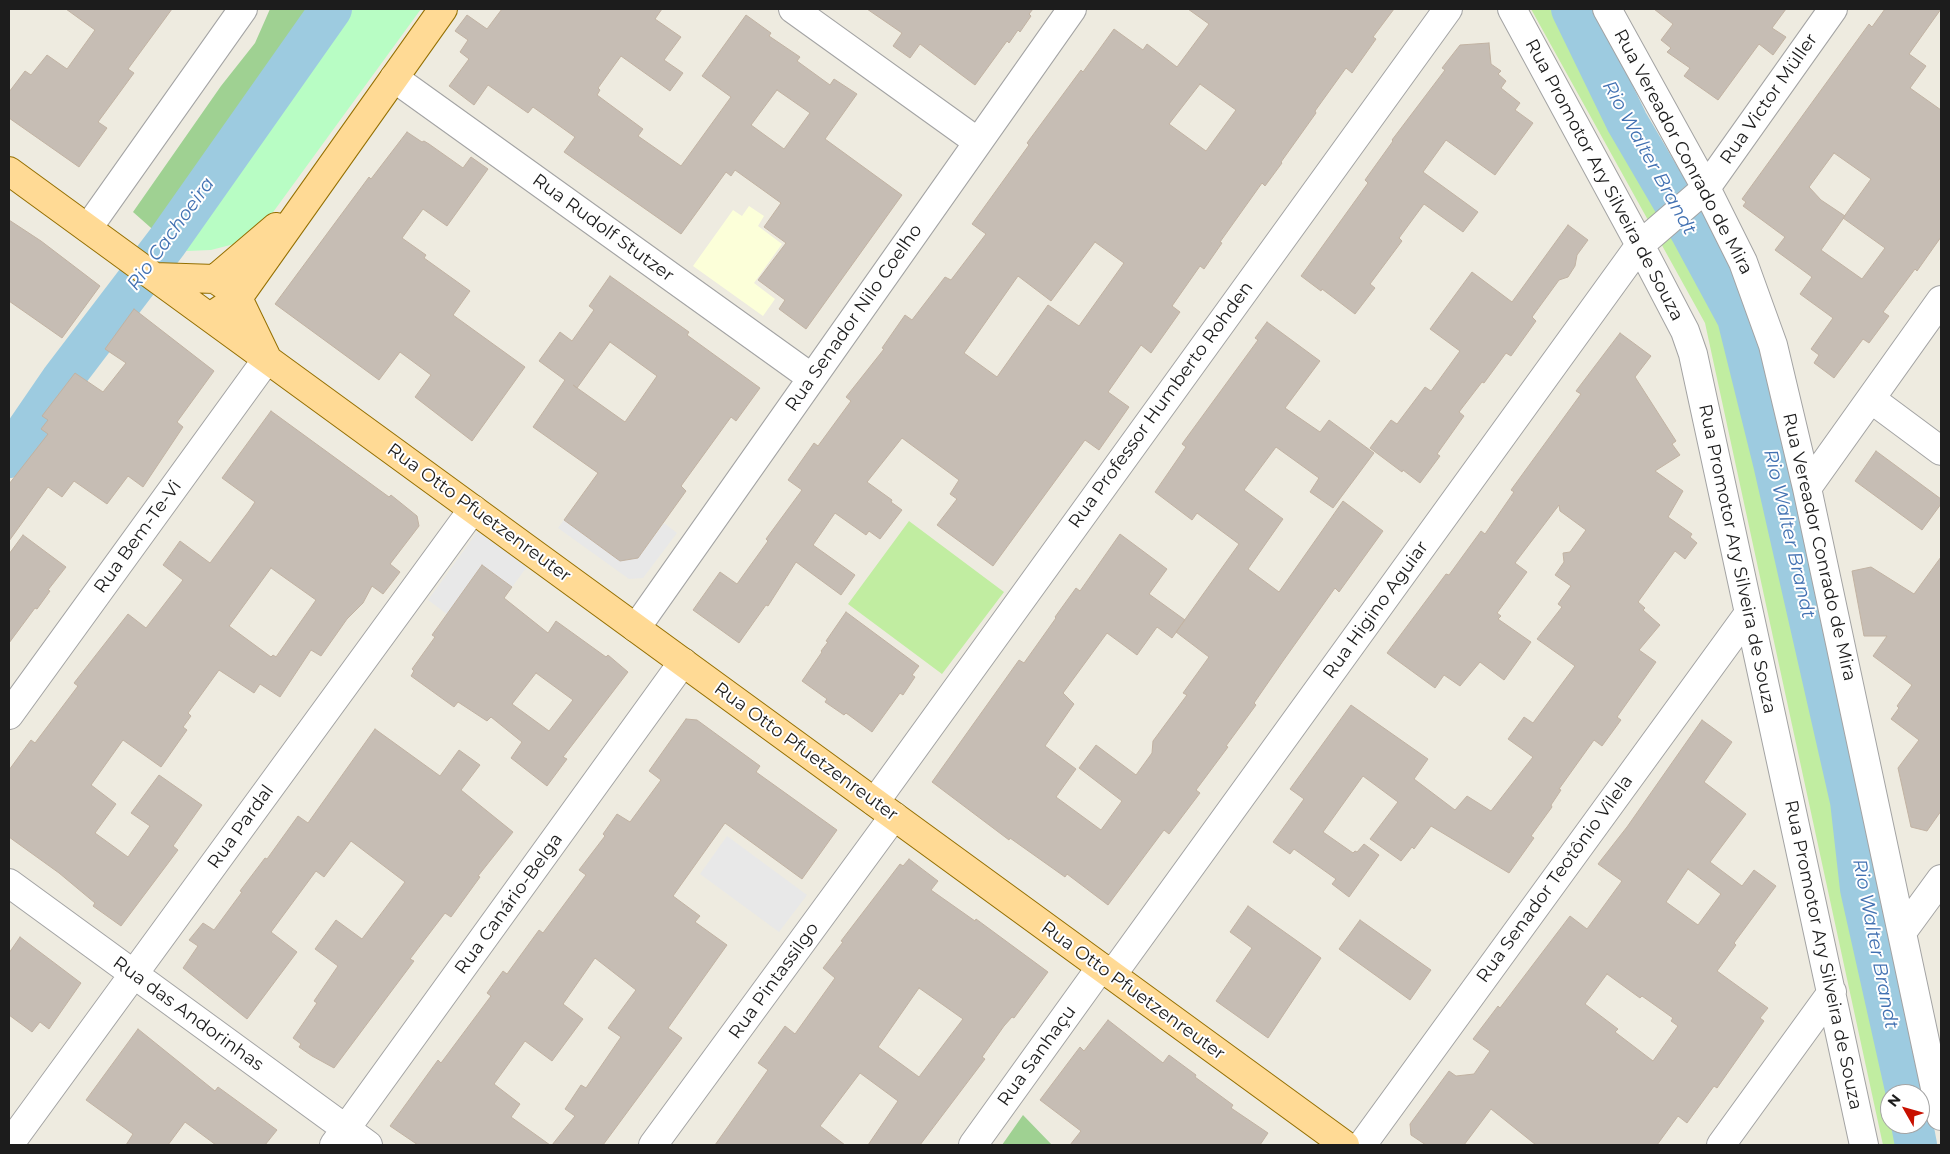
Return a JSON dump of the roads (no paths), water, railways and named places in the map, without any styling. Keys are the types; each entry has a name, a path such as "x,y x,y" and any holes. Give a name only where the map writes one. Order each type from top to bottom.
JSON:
{"main road":[{"path":"210,317 238,298 443,9"},
{"name":"Rua Otto Pfuetzenreuter","path":"9,170 1345,1145"},
{"path":"210,317 210,304 215,279 304,204"},
{"path":"146,270 215,279"},
{"name":"Rua Otto Pfuetzenreuter","path":"215,279 238,298 267,358"}],"street":[{"path":"88,228 243,9"},
{"path":"793,9 978,142"},
{"name":"Rua Senador Nilo Coelho","path":"636,628 1072,9"},
{"name":"Rua Professor Humberto Rohden","path":"885,809 1448,9"},
{"name":"Rua Promotor Ary Silveira de Souza","path":"1512,9 1640,244 1685,331 1693,354 1864,1145"},
{"name":"Rua Vereador Conrado de Mira","path":"1608,9 1706,188 1743,262 1773,345 1807,488 1941,1116"},
{"name":"Rua Victor Müller","path":"1640,244 1706,188 1833,9"},
{"name":"Rua Rudolf Stutzer","path":"394,78 812,378"},
{"name":"Rua Higino Aguiar","path":"1107,971 1640,244"},
{"path":"1807,488 1941,300"},
{"name":"Rua Bem-Te-Vi","path":"9,715 267,358"},
{"path":"1871,399 1941,451"},
{"name":"Rua Pardal","path":"9,1145 473,509"},
{"name":"Rua Senador Teotônio Vilela","path":"1362,1145 1749,613"},
{"name":"Rua Canário-Belga","path":"340,1137 683,662"},
{"name":"Rua Pintassilgo","path":"653,1145 885,809"},
{"path":"1903,931 1941,879"},
{"name":"Rua das Andorinhas","path":"9,883 134,974 340,1137 368,1145"},
{"name":"Rua Sanhaçu","path":"973,1145 1107,971"},
{"path":"1721,1145 1832,992"}],"waterway":[{"name":"Rio Cachoeira","path":"9,457 61,381 167,242 331,9"},
{"name":"Rio Walter Brandt","path":"1572,9 1627,122 1692,233 1738,318 1774,463 1851,801 1861,889 1905,1084"},
{"name":"Rio Walter Brandt","path":"1914,1134 1916,1145"}]}
